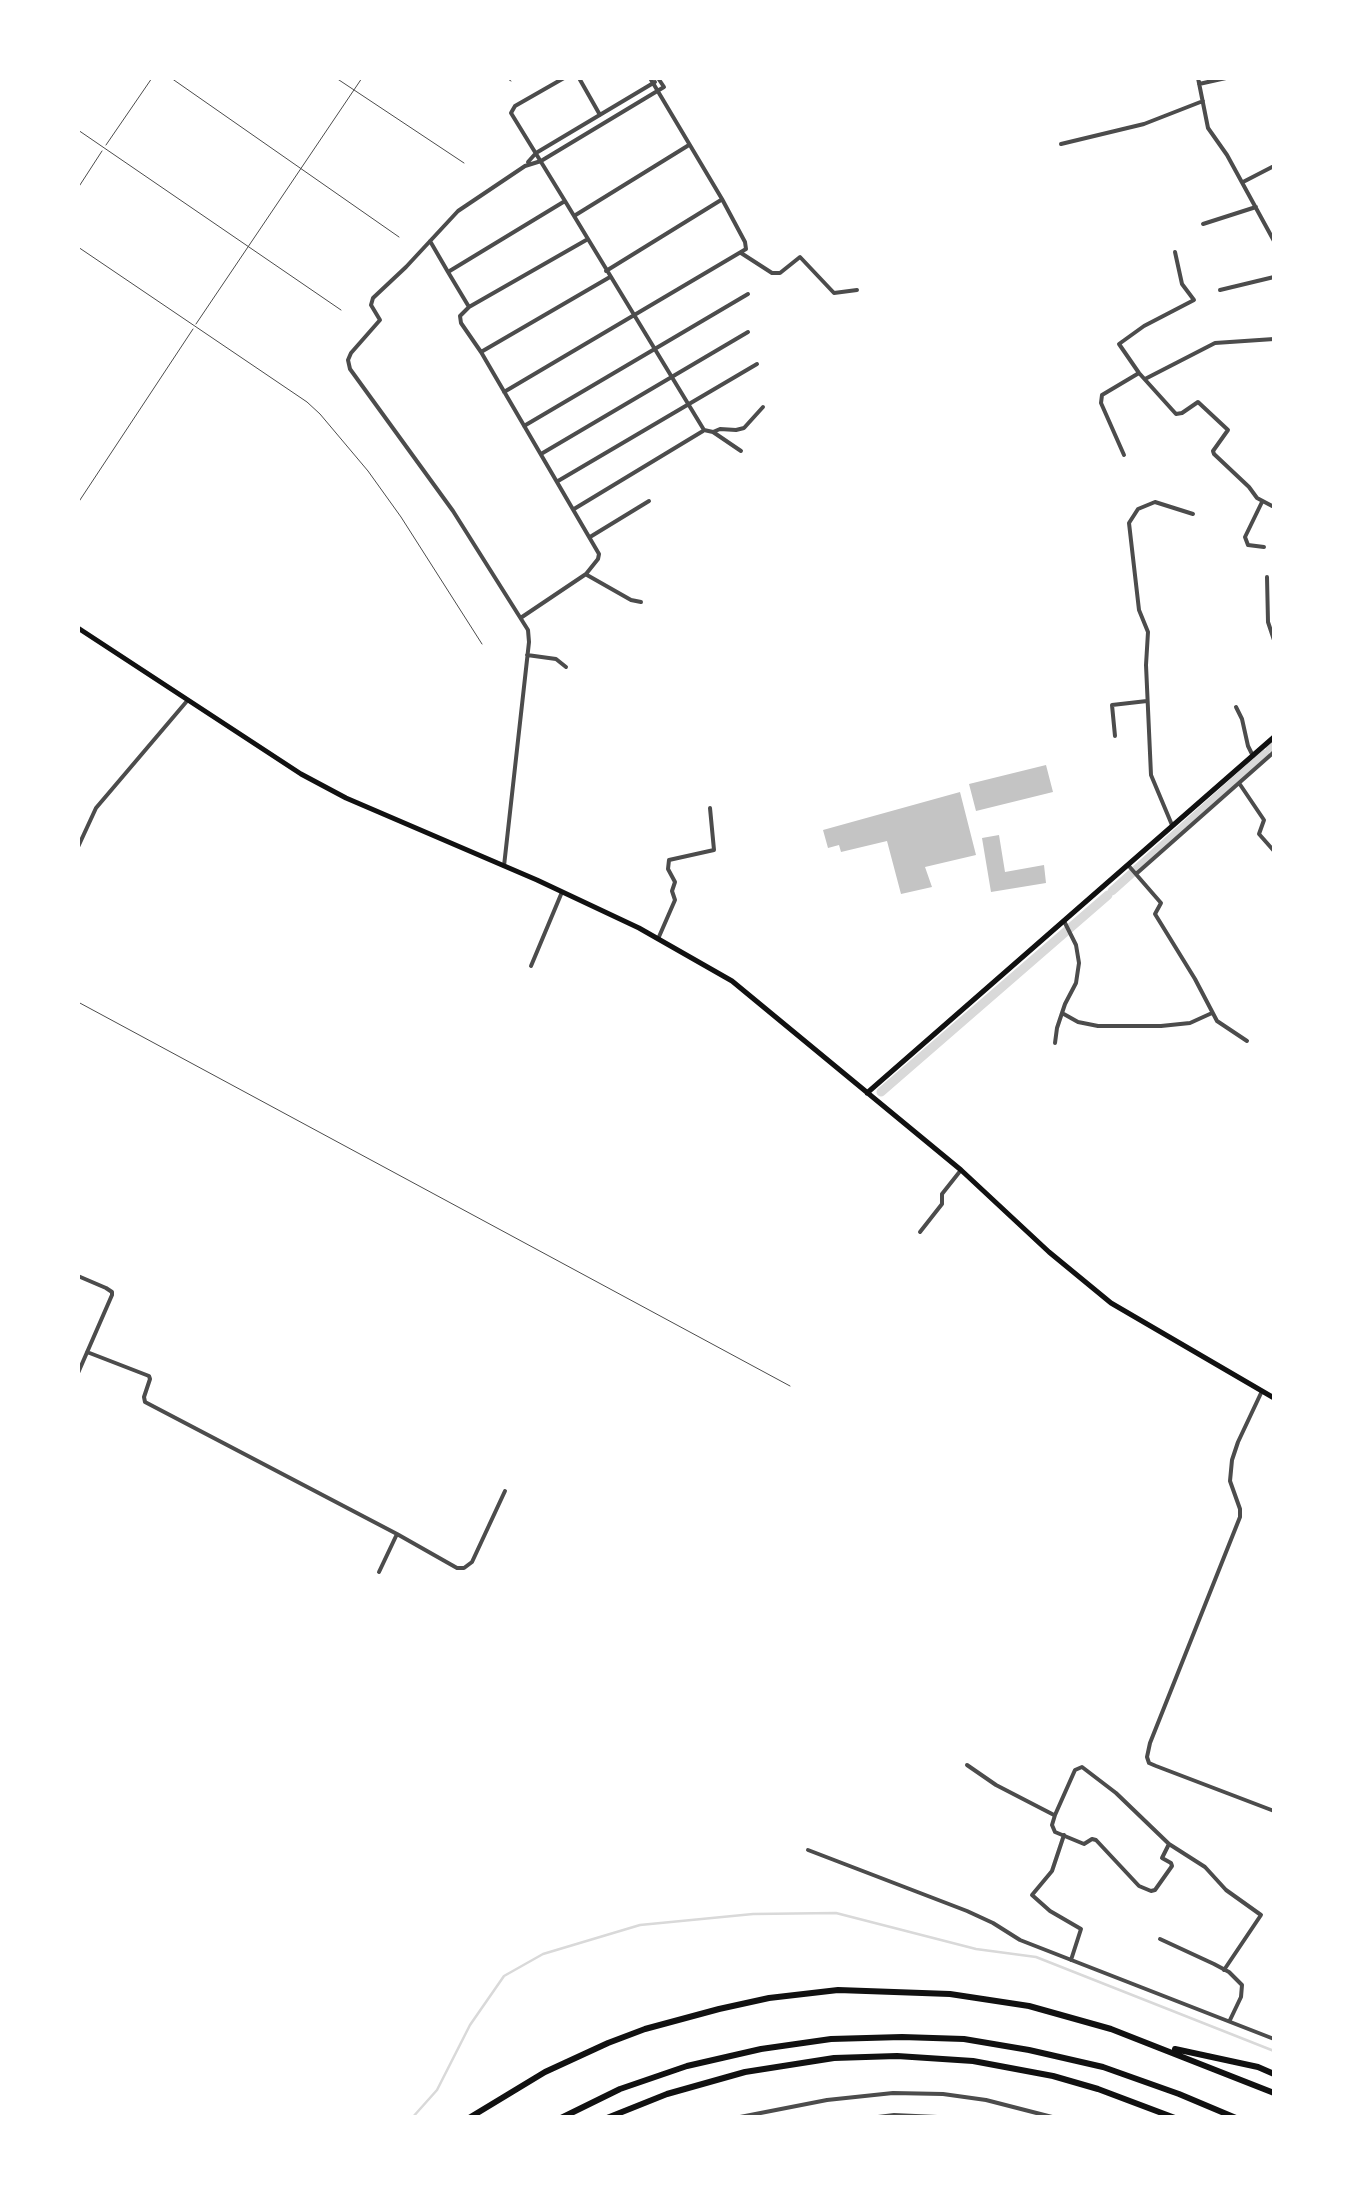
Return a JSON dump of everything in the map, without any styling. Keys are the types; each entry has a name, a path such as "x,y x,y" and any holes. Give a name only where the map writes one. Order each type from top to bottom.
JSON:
{"highway":[{"path":"469,2118 544,2072 626,2036 680,2018 806,1992 892,1990 986,1998 1072,2016 1274,2092"},
{"path":"561,2118 620,2090 687,2066 831,2038 902,2037 964,2039 1103,2066 1236,2118"},
{"path":"1154,2044 1274,2074"},
{"path":"607,2118 696,2084 770,2066 897,2056 973,2061 1053,2076 1176,2118"}],"main road":[{"path":"78,628 262,750 346,798 562,892 658,938 732,981 961,1170 1049,1252 1111,1302 1274,1398"},
{"path":"867,1093 1067,926 1172,826 1274,737"}],"street":[{"path":"564,78 512,109 512,115 704,430"},
{"path":"579,78 600,115"},
{"path":"504,866 528,633 452,511 349,365 350,353 380,320 371,300 458,211 525,166 536,153 659,78 664,87 541,161 525,166"},
{"path":"1226,78 1198,81 1208,128 1274,241"},
{"path":"504,392 743,251 745,242 651,80"},
{"path":"1061,144 1144,124 1202,101"},
{"path":"574,216 690,144"},
{"path":"1241,182 1274,166"},
{"path":"481,352 722,200"},
{"path":"448,272 565,201"},
{"path":"1203,224 1256,207"},
{"path":"521,618 586,574 599,554 460,320 469,307 588,240"},
{"path":"430,241 469,307"},
{"path":"743,251 772,273 782,272 800,257 834,293 857,290"},
{"path":"1176,252 1182,284 1194,300 1119,344 1139,374 1176,414 1198,402 1228,430 1214,454 1262,502 1274,507"},
{"path":"1220,290 1274,277"},
{"path":"524,426 748,294"},
{"path":"541,454 748,332"},
{"path":"1145,379 1216,343 1274,339"},
{"path":"557,482 756,364"},
{"path":"1124,455 1101,403 1102,395 1139,374"},
{"path":"713,432 740,430 763,407"},
{"path":"574,509 704,430 741,451"},
{"path":"590,537 650,501"},
{"path":"1172,826 1150,775 1148,632 1139,610 1129,523 1138,510 1155,502 1193,514"},
{"path":"1262,502 1245,537 1248,545 1264,548"},
{"path":"586,574 640,602"},
{"path":"1267,577 1268,622 1274,640"},
{"path":"527,655 556,660 566,667"},
{"path":"78,847 96,808 187,701"},
{"path":"1115,736 1112,705 1148,702"},
{"path":"1236,707 1253,756"},
{"path":"1135,873 1273,753 1263,747"},
{"path":"1239,783 1264,820 1259,834 1274,851"},
{"path":"658,938 675,900 672,891 676,882 668,869 670,860 714,850 710,808"},
{"path":"1129,866 1161,903 1155,914 1212,1013 1221,1026 1247,1041"},
{"path":"532,966 562,892"},
{"path":"1055,1043 1079,963 1067,926"},
{"path":"1062,1014 1098,1026 1160,1026 1190,1023 1212,1013"},
{"path":"920,1232 961,1170"},
{"path":"78,1276 112,1292 78,1373"},
{"path":"88,1352 149,1376 145,1402 457,1568 472,1562 506,1491"},
{"path":"1262,1391 1232,1460 1230,1481 1240,1517 1147,1757 1156,1766 1274,1811"},
{"path":"379,1572 398,1534"},
{"path":"967,1766 1054,1815"},
{"path":"1169,1844 1162,1857 1172,1866 1151,1891 1139,1886 1096,1840 1084,1844 1054,1832 1054,1815 1075,1770 1082,1767 1169,1844 1206,1867 1226,1890 1260,1915 1224,1970"},
{"path":"1064,1835 1052,1871 1032,1895 1081,1929 1071,1960"},
{"path":"808,1850 968,1912 1020,1940 1274,2039"},
{"path":"1160,1939 1234,1977 1243,1989 1230,2020"},
{"path":"735,2118 826,2100 893,2093 986,2100 1056,2118"},
{"path":"870,2118 959,2118"}],"lane":[{"path":"78,188 152,78"},
{"path":"171,78 400,238"},
{"path":"336,78 464,164"},
{"path":"78,503 362,78"},
{"path":"506,78 511,81"},
{"path":"78,130 342,310"},
{"path":"78,247 307,402 327,421 401,516 482,644"},
{"path":"78,1002 790,1386"}],"building":[{"path":"1046,765 1053,792 976,811 969,784"},
{"path":"960,792 976,855 925,867 932,887 901,894 887,841 841,852 839,845 828,848 823,830"},
{"path":"999,835 1005,872 1044,865 1046,883 991,892 982,838"}],"waterway":[{"path":"1270,748 1274,745"},
{"path":"1112,891 1265,754"},
{"path":"881,1092 1108,895"},
{"path":"412,2118 437,2090 470,2025 504,1976 543,1954 640,1925 753,1914 836,1913 976,1949 1036,1957 1274,2051"}]}
